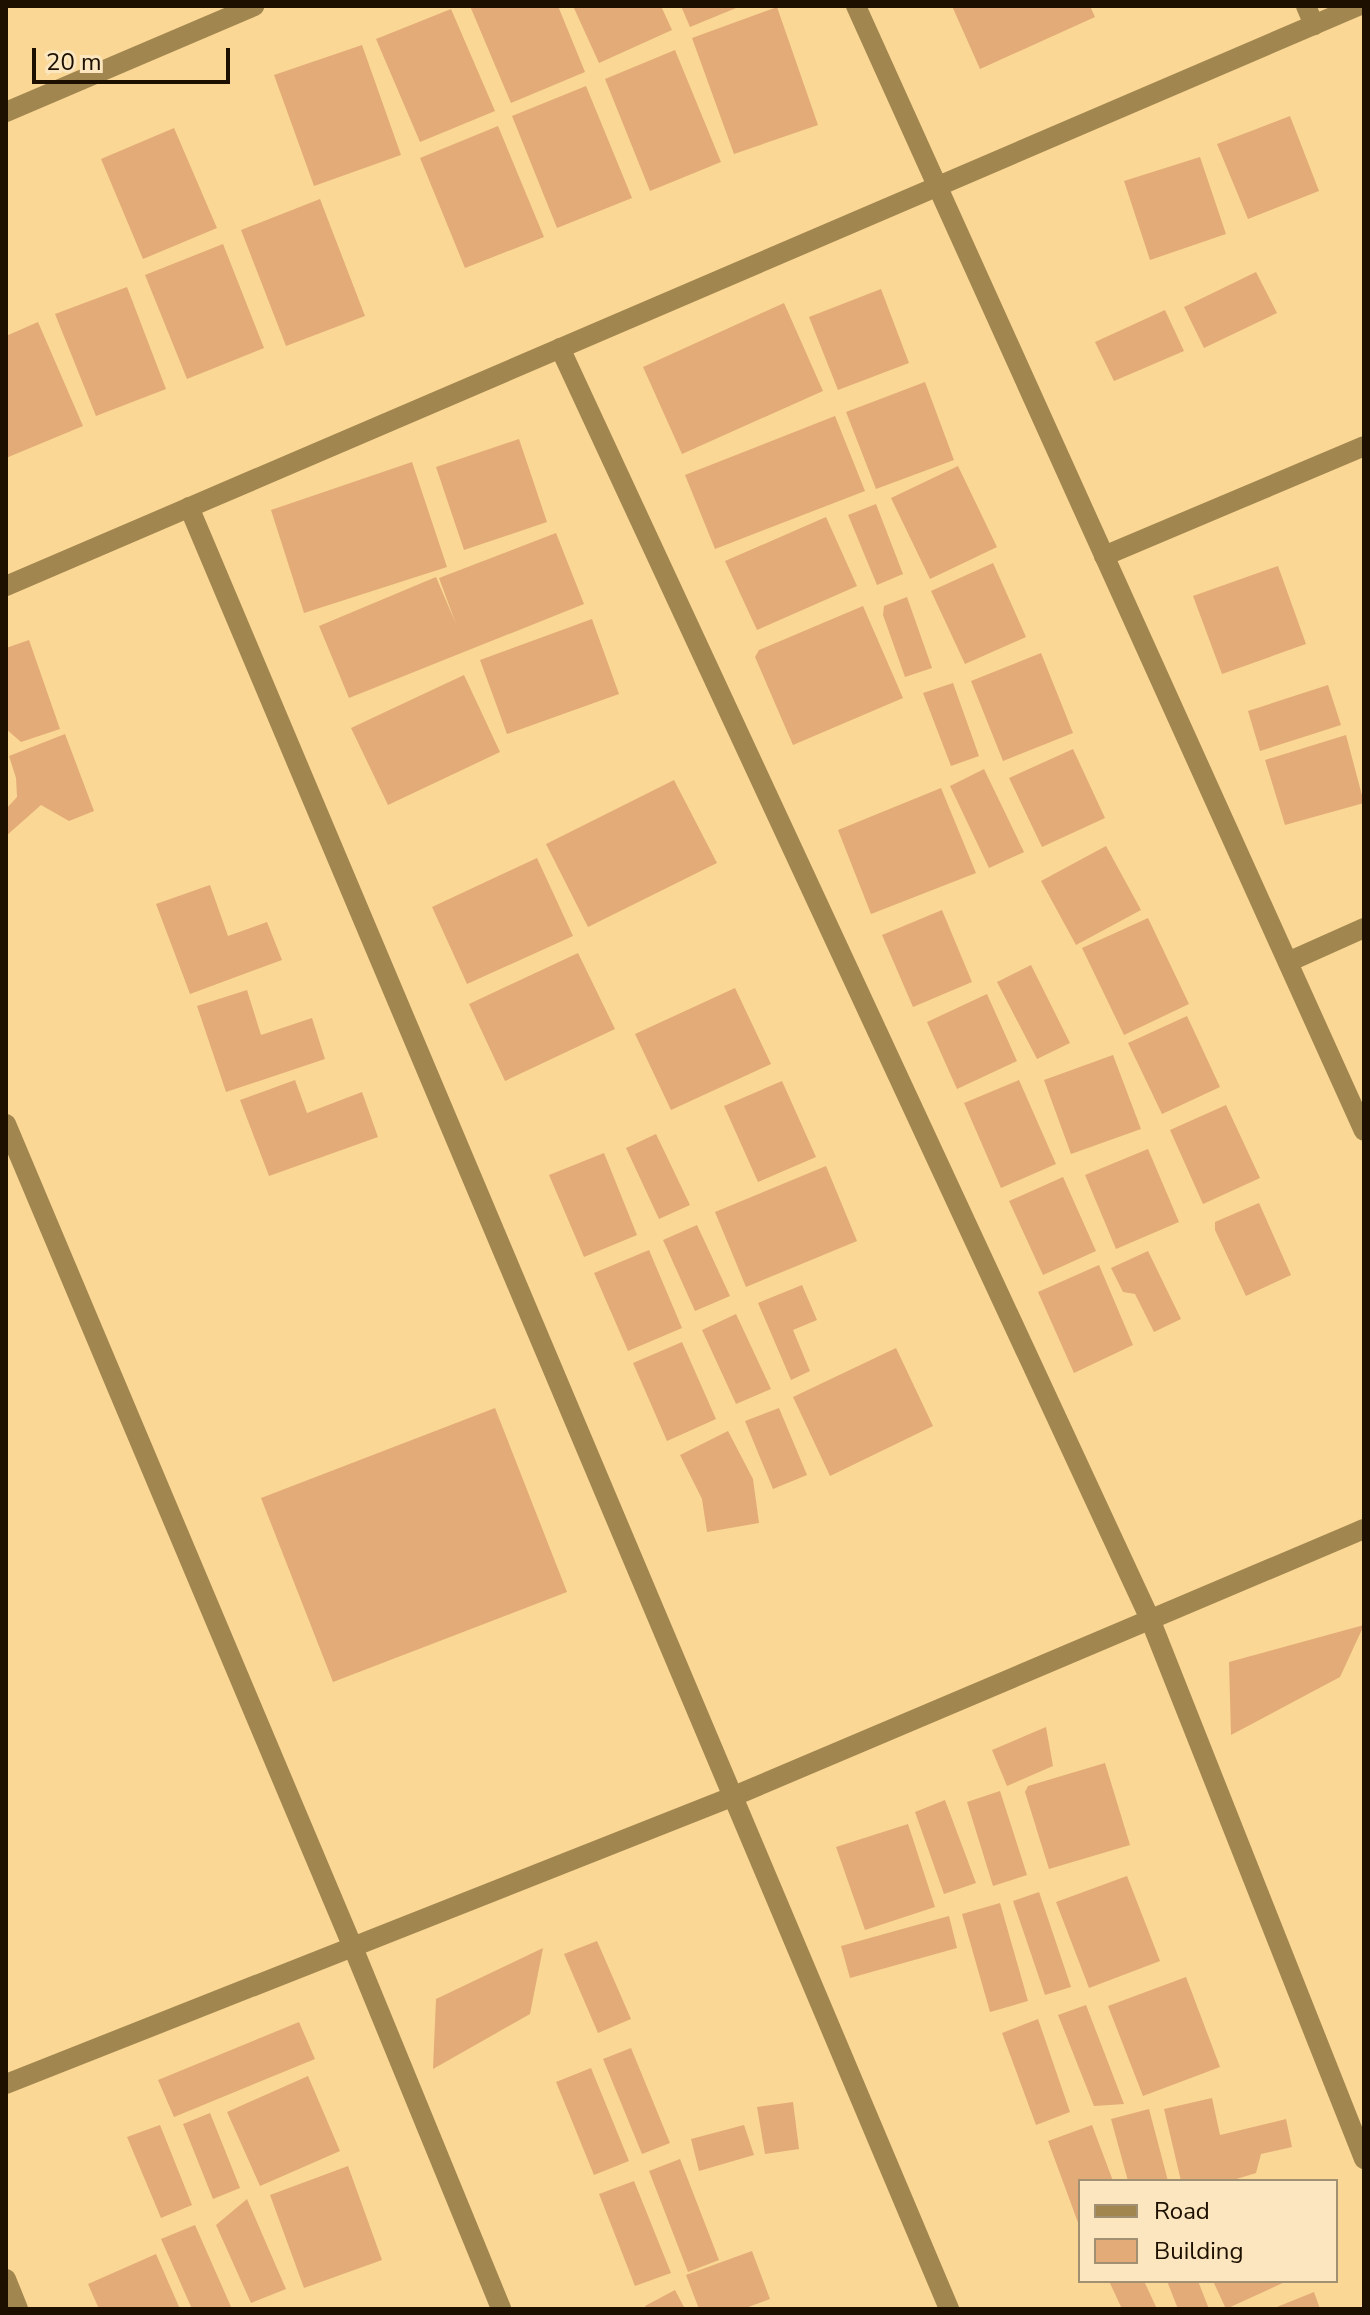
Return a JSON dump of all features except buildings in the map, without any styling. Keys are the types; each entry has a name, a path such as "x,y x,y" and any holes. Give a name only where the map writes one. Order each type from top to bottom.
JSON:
{"street":[{"path":"6,112 254,6"},
{"path":"856,6 1364,1131"},
{"path":"6,586 938,186 1310,16 1358,6"},
{"path":"560,348 1150,1619 1364,2159"},
{"path":"1104,556 1364,446"},
{"path":"189,507 949,2309"},
{"path":"1288,962 1364,928"},
{"path":"6,1124 352,1945 501,2309"},
{"path":"6,2084 734,1796 1364,1529"},
{"path":"6,2279 18,2309"}]}
